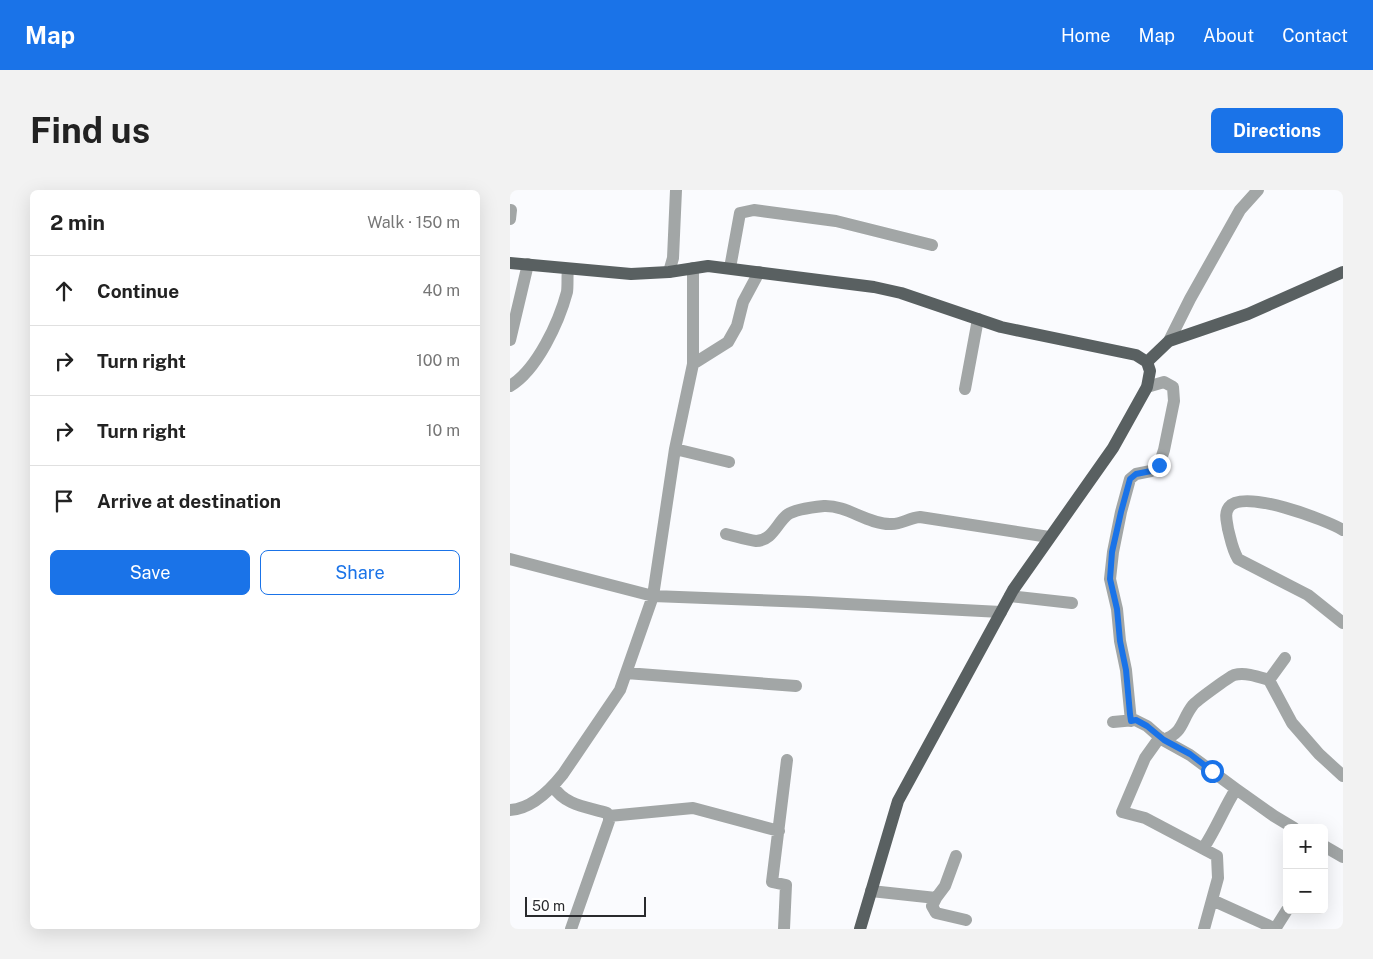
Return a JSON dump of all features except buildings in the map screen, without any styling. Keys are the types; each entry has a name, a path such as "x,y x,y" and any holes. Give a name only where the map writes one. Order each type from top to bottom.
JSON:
{"main road":[{"path":"510,263 631,274 669,272 708,266 874,287 901,293 1001,326 1136,356 1147,362 1150,371 1147,387 1113,448 1049,537 1010,596 898,801 860,929"},
{"path":"1147,362 1169,342 1248,314 1343,272"}],"street":[{"path":"669,272 673,258 676,190"},
{"path":"1169,342 1240,210 1258,190"},
{"path":"510,210 512,210 510,219"},
{"path":"730,268 740,213 754,210 836,220 932,245"},
{"path":"510,340 528,264"},
{"path":"510,810 516,810 542,796 553,786 620,690 654,596 675,449 693,364 693,268"},
{"path":"510,386 518,381 531,366 553,331 567,291 568,269"},
{"path":"693,364 728,342 737,326 743,302 759,272"},
{"path":"965,389 978,319"},
{"path":"1131,721 1117,609 1110,579 1112,552 1130,479 1136,474 1151,471 1159,465 1174,401 1173,387 1164,382 1147,387"},
{"path":"675,449 729,462"},
{"path":"1343,530 1277,504 1249,500 1237,501 1229,506 1226,515 1233,551 1238,559 1308,594 1343,623"},
{"path":"726,534 757,541 764,539 774,532 788,514 825,506 839,508 870,520 889,524 900,524 909,518 920,517 1049,537"},
{"path":"510,559 654,596 1001,612"},
{"path":"1010,596 1072,602"},
{"path":"1269,680 1285,658"},
{"path":"626,673 796,686"},
{"path":"1204,929 1218,878 1217,856 1204,847 1145,818 1122,812 1145,758 1162,738 1174,736 1182,726 1192,706 1201,697 1234,675 1251,675 1269,680 1292,723 1319,754 1343,776"},
{"path":"1113,722 1136,720 1147,726 1162,738 1190,754 1236,790 1287,824"},
{"path":"784,929 786,886 772,882 787,760"},
{"path":"553,786 557,794 567,801 606,813 609,816 693,808 779,831"},
{"path":"1204,847 1216,828 1226,804 1236,790"},
{"path":"571,929 609,821 609,816"},
{"path":"1328,850 1343,857"},
{"path":"956,856 944,886 932,906 936,913 966,920"},
{"path":"871,891 936,898"},
{"path":"1212,900 1276,929 1285,914"}],"route":[{"path":"1159,465 1151,471 1136,474 1130,479 1112,552 1110,579 1117,609 1131,721 1136,720 1147,726 1164,740 1190,754 1212,771"}]}
